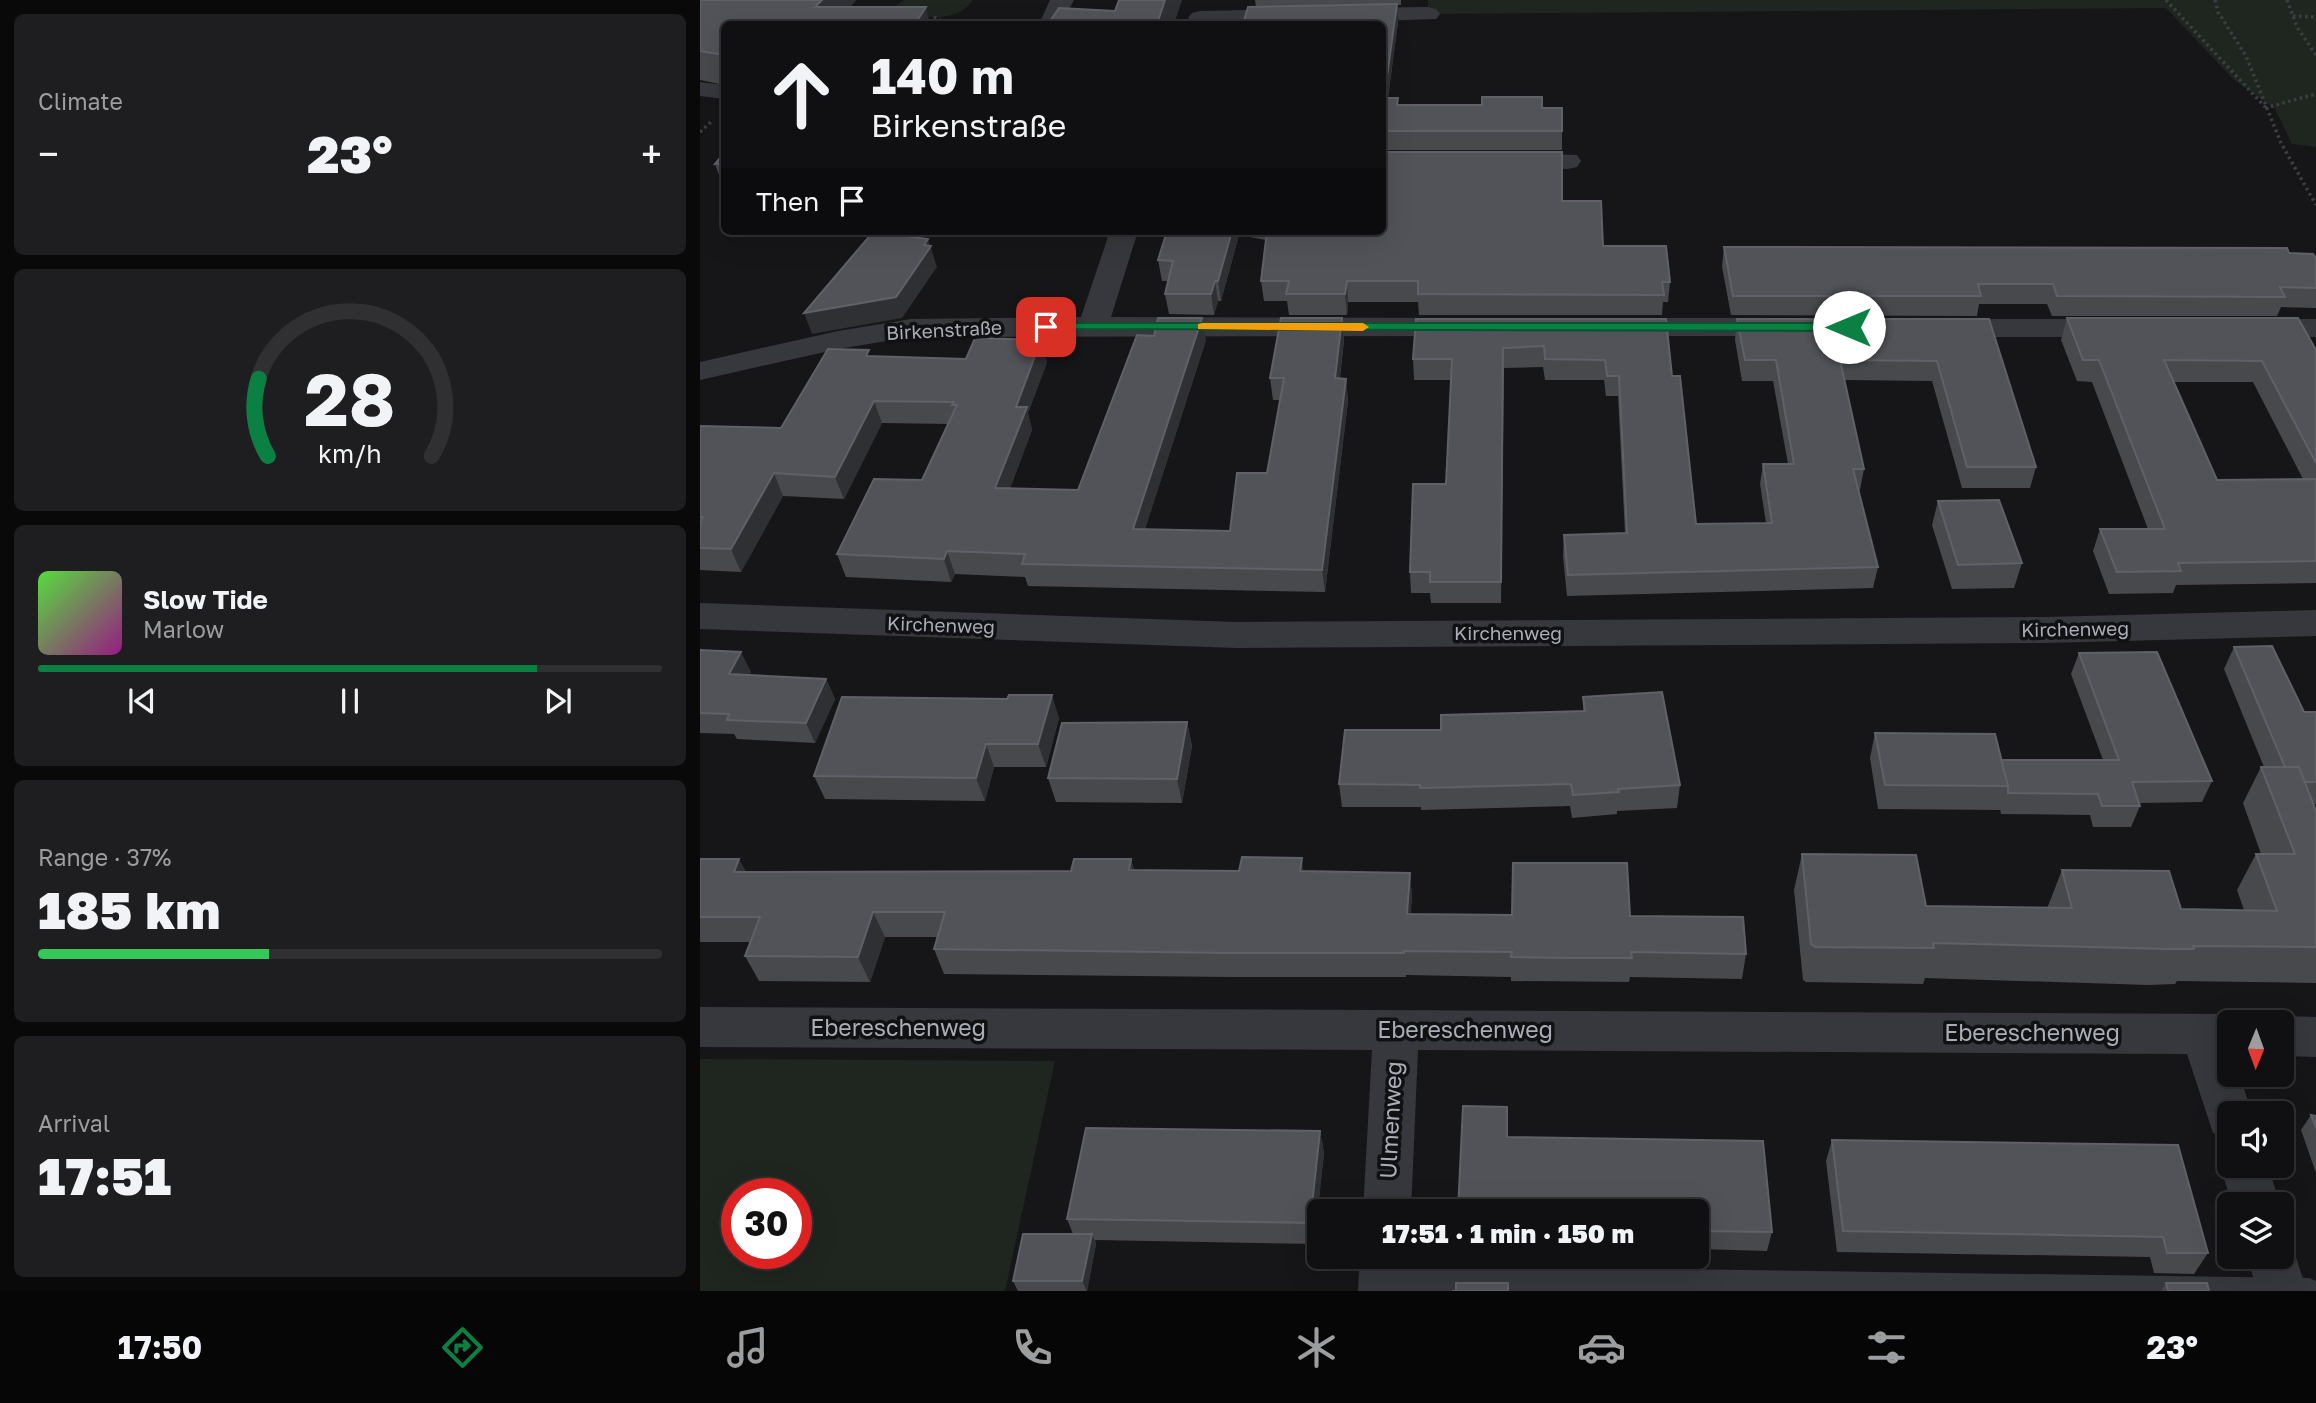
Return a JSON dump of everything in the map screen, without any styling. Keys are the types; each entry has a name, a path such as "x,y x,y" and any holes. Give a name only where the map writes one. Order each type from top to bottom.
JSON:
{"street":[{"path":"1052,21 1062,0"},
{"path":"1201,14 1428,14"},
{"path":"700,89 721,92"},
{"path":"1489,161 1568,161"},
{"path":"1123,235 1093,326 1489,327"},
{"name":"Birkenstraße","path":"700,371 838,340 911,328 1093,326"},
{"path":"1597,327 1819,327"},
{"path":"1912,327 2141,328"},
{"path":"2234,328 2316,328"},
{"name":"Kirchenweg","path":"700,616 1237,635 2030,630 2316,624"},
{"name":"Ebereschenweg","path":"700,1027 2217,1034"},
{"name":"Ulmenweg","path":"1388,1199 1396,1029"},
{"path":"2294,1036 2316,1037"}],"lane":[{"path":"1384,1275 2286,1282"}],"path":[{"path":"2166,0 2265,108"},
{"path":"2215,0 2218,12 2246,56 2281,143 2316,205"},
{"path":"2287,0 2297,27 2316,55"},
{"path":"2293,16 2316,18"},
{"path":"934,17 942,21"},
{"path":"2265,108 2316,94"}],"shaded area":[{"path":"904,0 973,0 957,13 937,17 895,11 897,5"},
{"path":"1428,0 2316,0 2316,147 2292,144 2275,109 2233,79 2166,8 1428,14"},
{"path":"700,1059 1055,1061 1005,1291 700,1291"}],"building":[{"path":"700,0 822,0 815,7 926,7 917,21 721,21 721,54 700,51"},
{"path":"1119,0 1165,0 1158,21 1050,21 1059,8 1115,11"},
{"path":"1397,4 1386,84 1386,21 1244,21 1248,7"},
{"path":"1482,97 1542,97 1542,108 1562,108 1562,131 1386,131 1386,98 1398,98 1397,105 1482,105"},
{"path":"1386,152 1562,152 1562,201 1601,201 1603,246 1666,246 1670,282 1662,282 1664,295 1418,294 1418,281 1347,281 1345,294 1286,294 1289,281 1261,281 1267,235 1386,235"},
{"path":"870,235 928,239 924,245 931,246 896,297 804,313"},
{"path":"1166,235 1231,235 1218,281 1215,281 1211,294 1165,294 1173,261 1158,260"},
{"path":"1724,247 2287,248 2289,253 2313,254 2316,258 2316,288 2280,287 2285,297 2057,296 2053,284 1978,284 1981,296 1733,296"},
{"path":"1158,318 1202,318 1133,529 1230,531 1237,473 1267,473 1284,378 1270,378 1281,318 1342,318 1335,378 1346,379 1322,570 1022,564 1025,554 947,551 944,559 837,554 874,479 922,480 957,405 952,405 954,402 874,401 835,477 774,473 731,549 700,548 700,522 703,517 700,517 700,426 781,428 828,349 869,350 866,356 966,359 975,338 1041,340 1016,407 1027,407 995,488 1078,490 1137,335 1154,336"},
{"path":"2067,318 2298,318 2316,350 2316,463 2262,361 2164,360 2217,480 2316,479 2316,561 2178,563 2181,571 2117,572 2100,529 2165,529 2099,360 2083,360"},
{"path":"1416,319 1666,319 1672,376 1680,376 1696,524 1772,523 1763,464 1794,464 1776,360 1745,360 1737,319 1989,319 2036,467 1967,467 1937,361 1840,360 1864,469 1853,469 1878,567 1568,575 1564,535 1627,533 1619,376 1607,376 1605,360 1545,359 1544,346 1503,348 1501,582 1430,582 1430,572 1410,572 1413,484 1446,484 1452,359 1413,359"},
{"path":"1999,500 2022,563 1958,565 1938,501"},
{"path":"2272,646 2304,712 2316,712 2316,782 2305,782 2299,767 2285,767 2234,647"},
{"path":"700,650 741,652 729,674 826,679 806,723 727,720 729,714 700,713"},
{"path":"2157,652 2212,781 2132,782 2140,806 2102,806 2098,794 2008,793 2001,760 2119,760 2079,653"},
{"path":"1662,692 1680,785 1573,795 1571,784 1420,788 1420,785 1339,784 1345,730 1441,730 1441,715 1585,711 1583,697"},
{"path":"1009,695 1052,695 1038,744 986,744 976,778 814,776 842,697 1007,699"},
{"path":"1187,722 1177,779 1048,778 1062,723"},
{"path":"1875,733 1995,734 2008,786 1885,785"},
{"path":"2261,767 2299,767 2316,811 2316,947 2193,946 2194,949 2166,949 1933,943 1934,948 1815,947 1811,944 1802,854 1916,855 1926,906 2072,908 2062,870 2169,871 2181,909 2277,911 2256,854 2295,854"},
{"path":"1242,857 1302,858 1300,871 1410,873 1407,914 1512,915 1513,863 1627,863 1630,916 1743,917 1746,954 1631,952 1632,958 1570,958 1511,957 1512,952 1226,953 934,949 945,912 873,912 858,957 745,956 760,917 700,917 700,859 739,859 734,872 1071,871 1074,859 1131,859 1129,870 1239,871"},
{"path":"1463,1106 1507,1107 1507,1137 1763,1141 1772,1232 1709,1231 1709,1199 1459,1199"},
{"path":"1086,1128 1320,1131 1313,1199 1307,1199 1307,1223 1067,1219"},
{"path":"1832,1140 2178,1145 2208,1253 2167,1253 2163,1237 1843,1231"},
{"path":"1023,1234 1092,1234 1082,1281 1013,1281"},
{"path":"1456,1283 1508,1283 1508,1291 1456,1291"},
{"path":"2166,1283 2207,1283 2209,1291 2168,1291"}],"slow traffic":[{"path":"1202,327 1363,327"}],"route":[{"path":"1046,327 1849,327"}]}
